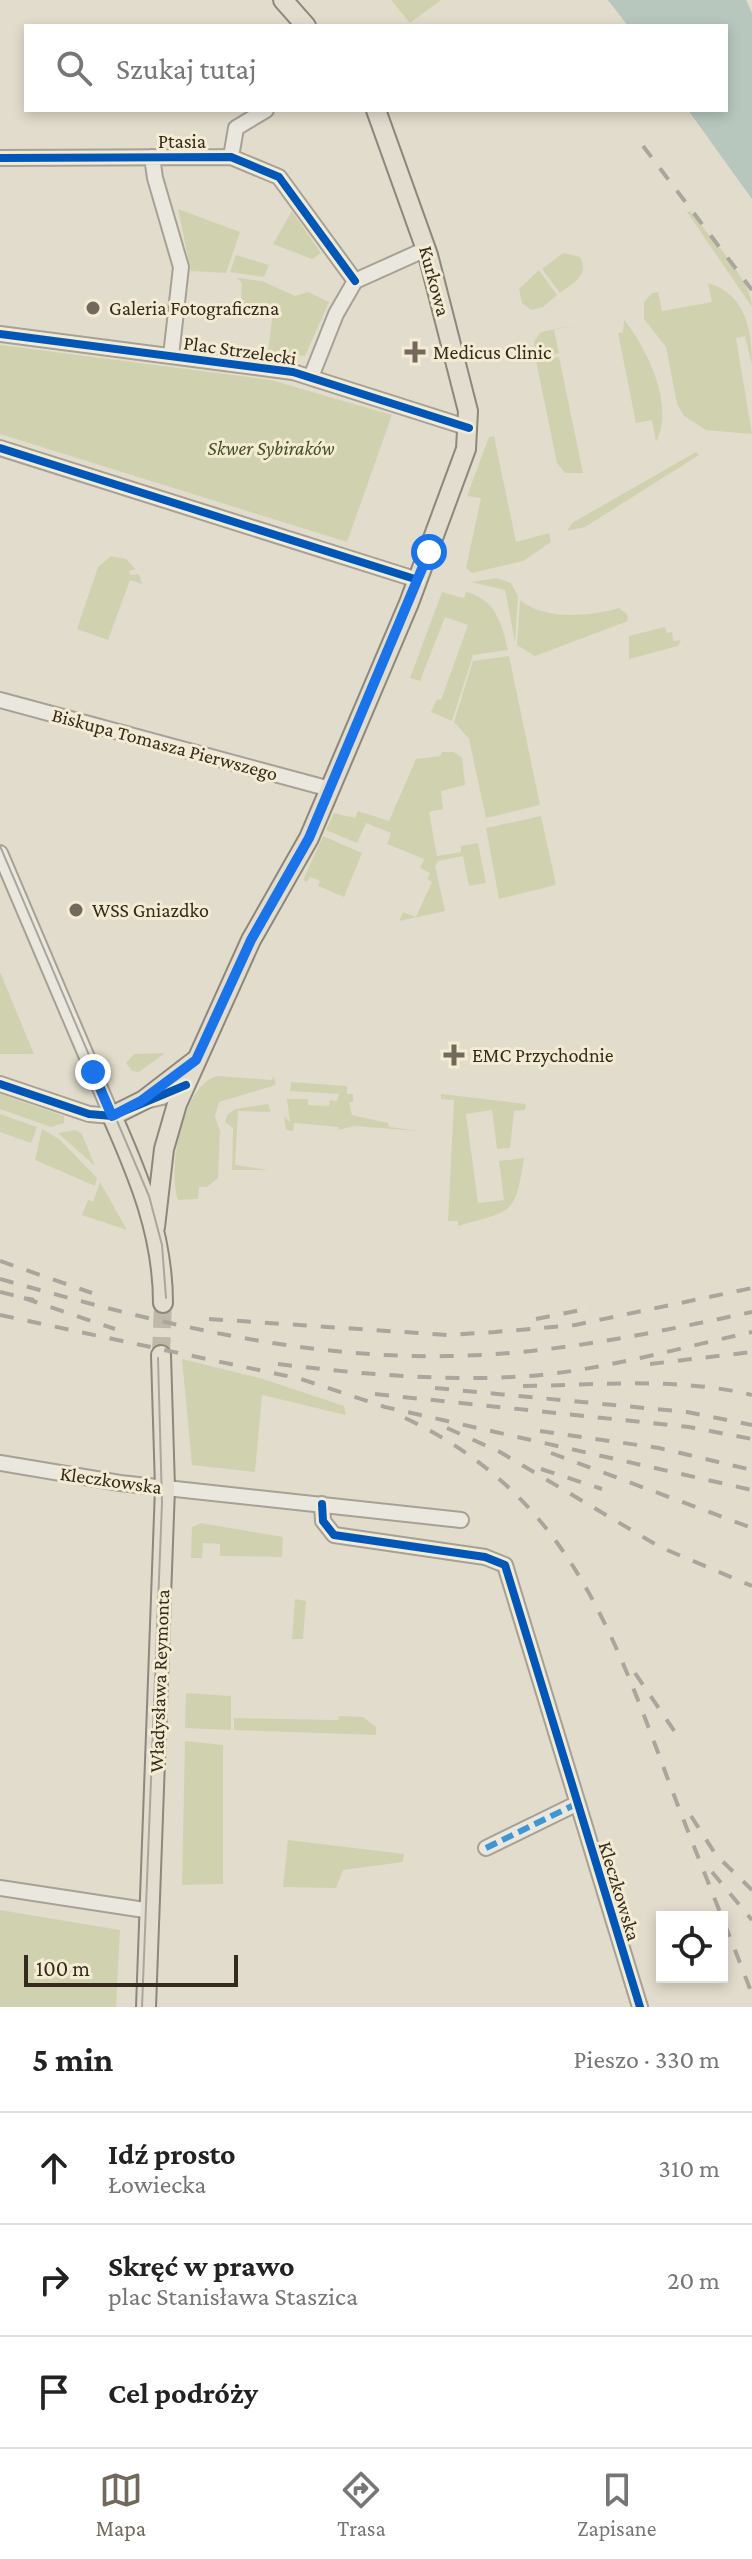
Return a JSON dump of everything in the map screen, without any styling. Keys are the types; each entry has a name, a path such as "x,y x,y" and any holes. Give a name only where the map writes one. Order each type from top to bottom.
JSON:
{"main road":[{"path":"283,0 304,24"},
{"name":"Kurkowa","path":"155,1227 167,1133 196,1060 251,940 309,838 330,789 431,548 458,476 469,428 426,249 377,112"},
{"path":"163,1303 163,1274 155,1227 112,1116 141,1101 196,1060"},
{"name":"Władysława Reymonta","path":"146,2007 165,1488 161,1355"}],"street":[{"name":"Ptasia","path":"231,157 236,128 263,112"},
{"path":"152,157 181,267 171,356"},
{"name":"Ptasia","path":"0,158 231,157 279,177 355,281"},
{"path":"355,281 426,249"},
{"name":"Plac Strzelecki","path":"311,377 336,314 355,281"},
{"name":"Plac Strzelecki","path":"0,334 311,377 469,428"},
{"path":"0,448 418,580"},
{"name":"Biskupa Tomasza Pierwszego","path":"0,700 330,789"},
{"path":"0,853 112,1116 89,1114 0,1084"},
{"path":"141,1101 162,1097 186,1085"},
{"name":"Kleczkowska","path":"0,1463 165,1488 461,1520"},
{"name":"Kleczkowska","path":"322,1504 323,1521 334,1535 485,1557 505,1565 640,2007"},
{"path":"486,1848 576,1804"},
{"path":"0,1888 151,1911"}],"green space":[{"path":"391,0 441,0 410,23"},
{"path":"178,209 240,232 226,273 191,271"},
{"path":"292,211 321,253 312,259 273,244"},
{"path":"690,211 737,271 752,307 687,212"},
{"path":"563,253 580,257 583,269 579,278 560,293 542,269"},
{"path":"236,255 269,265 264,277 230,272"},
{"path":"539,270 557,295 543,307 531,310 522,303 519,289"},
{"path":"237,278 262,281 295,296 308,292 329,302 305,356 268,351 273,313 241,304 242,283"},
{"path":"708,283 731,296 739,305 748,327 752,365 745,336 736,338 752,434 706,430 684,416 677,404 666,347 644,319 644,302 652,293 658,292 662,311 712,302"},
{"path":"624,320 650,362 661,396 661,428 656,442 652,420 636,423 618,333 623,332"},
{"path":"580,324 554,330 559,353 536,358 534,341 541,332"},
{"name":"Skwer Sybiraków","path":"0,345 271,380 392,415 347,542 0,434"},
{"path":"559,357 583,473 565,473 557,463 536,361"},
{"path":"494,436 516,542 549,533 551,542 523,561 472,573 466,568 481,498 467,496 489,437"},
{"path":"696,452 699,455 585,527 567,531 572,523"},
{"path":"111,556 126,559 136,569 129,571 130,575 139,574 142,584 130,580 108,640 77,629 98,567"},
{"path":"497,578 511,583 518,596 515,642 505,590 471,582"},
{"path":"442,592 464,598 466,592 484,600 500,622 508,650 473,655 452,721 431,712 437,699 441,700 468,625 445,617 420,681 410,678"},
{"path":"520,600 530,607 555,614 582,615 619,608 627,614 628,621 535,656 517,645"},
{"path":"665,627 667,633 672,632 673,641 681,640 678,646 629,659 629,636"},
{"path":"509,656 540,805 486,818 469,739 454,722 473,661"},
{"path":"442,752 454,752 462,758 465,785 441,791 443,809 429,812 437,856 461,852 461,846 478,843 486,883 469,886 463,856 438,861 435,866 445,911 399,921 403,912 416,917 432,882 427,879 430,873 420,868 424,859 387,844 391,833 366,823 357,843 326,830 334,813 355,818 358,811 389,821 416,759 440,756"},
{"path":"541,816 556,885 499,899 486,828"},
{"path":"323,836 362,853 344,897 318,886 320,881 310,877 307,882 303,880"},
{"path":"0,972 34,1054 0,1054"},
{"path":"165,1053 139,1072 132,1071 126,1063 134,1054"},
{"path":"217,1076 272,1080 274,1077 276,1085 219,1102 215,1117 220,1131 218,1178 207,1187 199,1187 198,1199 178,1200 175,1169 180,1130 195,1095 205,1083"},
{"path":"291,1082 347,1086 347,1094 353,1094 353,1102 349,1102 352,1115 388,1123 389,1127 419,1131 354,1126 339,1130 339,1127 294,1123 293,1131 286,1130 284,1116 290,1122 287,1099 308,1099 308,1105 329,1106 330,1100 337,1101 339,1094 290,1091"},
{"path":"0,1094 64,1116 64,1123 51,1127 0,1109"},
{"path":"441,1094 526,1104 525,1110 514,1111 510,1148 497,1149 492,1110 466,1114 478,1203 504,1200 499,1161 524,1158 514,1201 501,1213 458,1226 458,1221 448,1221 454,1100 441,1099"},
{"path":"268,1104 271,1112 238,1111 235,1165 269,1170 232,1170 233,1128 225,1122 227,1115 235,1109"},
{"path":"0,1114 37,1127 31,1143 0,1132"},
{"path":"42,1129 59,1139 97,1178 95,1186 35,1160"},
{"path":"75,1130 82,1134 95,1166 58,1133"},
{"path":"100,1182 127,1230 82,1215 88,1200 93,1202"},
{"path":"182,1359 263,1379 344,1406 346,1415 262,1395 255,1472 192,1465"},
{"path":"201,1523 283,1537 282,1557 220,1556 220,1544 203,1543 202,1558 191,1558 192,1527"},
{"path":"295,1599 306,1601 303,1639 292,1639"},
{"path":"186,1693 231,1696 231,1730 185,1728"},
{"path":"339,1716 363,1717 376,1727 376,1735 234,1730 234,1718 338,1720"},
{"path":"185,1741 223,1745 223,1884 182,1885"},
{"path":"288,1840 404,1854 403,1862 343,1870 336,1888 283,1887"},
{"path":"0,1910 120,1930 116,2007 0,2007"}],"shaded area":[{"path":"608,0 746,0 752,13 752,199 689,112 728,112 728,24 626,24"}],"tunnel":[{"path":"161,1355 163,1303"}],"tram line":[{"path":"0,846 149,1196 162,1245 166,1298"},
{"path":"142,2007 162,1503 158,1358"}],"railway":[{"path":"643,146 752,290"},
{"path":"0,1261 92,1293"},
{"path":"0,1279 111,1309 224,1334 281,1344 396,1356 491,1354 566,1347 752,1312"},
{"path":"209,1319 448,1335 575,1325 752,1288"},
{"path":"0,1292 34,1300"},
{"path":"24,1298 115,1329"},
{"path":"536,1319 591,1308"},
{"path":"0,1315 301,1379 385,1407 752,1490"},
{"path":"278,1364 403,1376 529,1376 613,1364 752,1332"},
{"path":"650,1364 752,1352"},
{"path":"523,1386 667,1384 752,1395"},
{"path":"435,1388 687,1412 752,1425"},
{"path":"375,1394 689,1427 752,1439"},
{"path":"405,1418 461,1450 508,1487 546,1528 578,1574 628,1676 752,1994"},
{"path":"447,1428 500,1452 660,1547 752,1586"},
{"path":"540,1431 659,1448 752,1470"},
{"path":"551,1453 752,1528"},
{"path":"541,1469 602,1489"},
{"path":"635,1673 679,1738"},
{"path":"691,1816 716,1855 752,1890"},
{"path":"712,1872 752,1920"}],"marked path":[{"path":"486,1848 576,1804"}],"cycle path":[{"path":"0,158 231,157 279,177 355,281"},
{"path":"0,334 293,372 469,428"},
{"path":"0,448 418,580"},
{"path":"0,1084 89,1114 112,1116 186,1085"},
{"path":"322,1504 323,1521 334,1535 485,1557 505,1565 640,2007"}],"place":[{"name":"Galeria Fotograficzna","path":"93,308"},
{"name":"Medicus Clinic","path":"415,352"},
{"name":"WSS Gniazdko","path":"76,910"},
{"name":"EMC Przychodnie","path":"454,1055"}],"route":[{"path":"93,1072 112,1116 141,1101 196,1060 251,940 309,838 363,716 429,552"}]}
